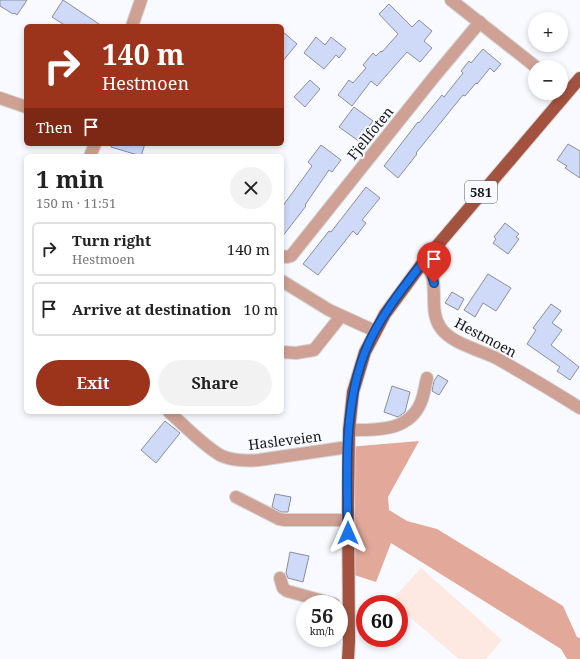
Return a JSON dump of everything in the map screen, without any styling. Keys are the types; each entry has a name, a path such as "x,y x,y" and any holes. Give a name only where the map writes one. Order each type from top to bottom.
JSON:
{"main road":[{"name":"581","path":"344,595 348,520 349,430 353,392 365,352 375,331 398,294 424,261 572,86"},
{"name":"581","path":"347,647 348,659"}],"street":[{"path":"133,24 141,0"},
{"path":"452,0 528,61"},
{"name":"Fjellfoten","path":"284,256 291,256 434,77 480,22"},
{"path":"0,98 24,105"},
{"name":"Hestmoen","path":"424,261 429,266 432,273 436,317 438,324 444,332 455,340 496,358 580,408"},
{"path":"284,282 329,310 375,331"},
{"path":"284,352 296,353 314,350 341,316"},
{"path":"349,430 371,430 402,424 415,413 422,402 427,378"},
{"name":"Hasleveien","path":"171,414 215,452 221,456 231,459 247,461 259,460 348,447"},
{"path":"236,497 279,519 348,520"},
{"path":"280,578 284,588 287,591 301,595"}],"shaded area":[{"path":"419,441 388,497 389,510 407,521 437,529 563,606 577,637 580,638 580,659 567,659 561,649 391,543 376,582 348,573 348,447"},
{"path":"421,568 502,640 486,659 459,659 408,616 408,595 396,595"}],"building":[{"path":"0,0 27,0 17,15 0,6"},
{"path":"63,0 99,24 63,24 52,17"},
{"path":"389,4 412,27 419,20 432,31 424,41 432,48 420,62 407,52 377,86 371,81 352,106 338,95 349,80 353,83 366,68 363,65 373,53 376,56 381,51 382,52 398,34 379,14"},
{"path":"284,33 297,44 284,60"},
{"path":"316,37 325,45 331,37 346,49 339,58 336,55 324,69 304,53"},
{"path":"483,49 501,64 494,72 490,68 465,96 463,95 416,153 417,154 398,178 384,166 418,122 419,123 442,95 444,97 463,73 461,71 469,61 471,63"},
{"path":"310,80 320,89 305,107 294,97"},
{"path":"354,107 373,121 367,129 369,131 360,142 339,127"},
{"path":"568,144 580,151 580,178 565,168 567,166 557,160"},
{"path":"321,145 341,160 332,172 329,170 305,205 306,206 284,234 284,204 312,166 308,162"},
{"path":"144,146 142,154 134,154 111,147"},
{"path":"366,187 380,198 362,220 366,223 357,235 353,231 318,275 303,264 329,231 331,232"},
{"path":"505,223 519,234 516,237 519,239 508,254 493,243 496,239 494,237"},
{"path":"488,274 511,288 496,311 483,303 475,317 464,310"},
{"path":"452,292 464,299 458,310 445,303"},
{"path":"551,304 561,311 552,323 562,330 551,345 579,367 570,380 557,371 560,367 527,344 536,330 533,328"},
{"path":"438,375 448,381 439,395 432,391 434,381"},
{"path":"392,386 410,392 405,412 398,417 384,412"},
{"path":"165,421 180,433 156,463 141,450"},
{"path":"275,494 291,497 288,512 281,512 272,507"},
{"path":"290,552 309,556 303,582 288,578 286,573"}],"route":[{"path":"348,533 348,447 353,392 357,375 370,341 385,314 398,294 424,261 429,266 434,283"}]}
